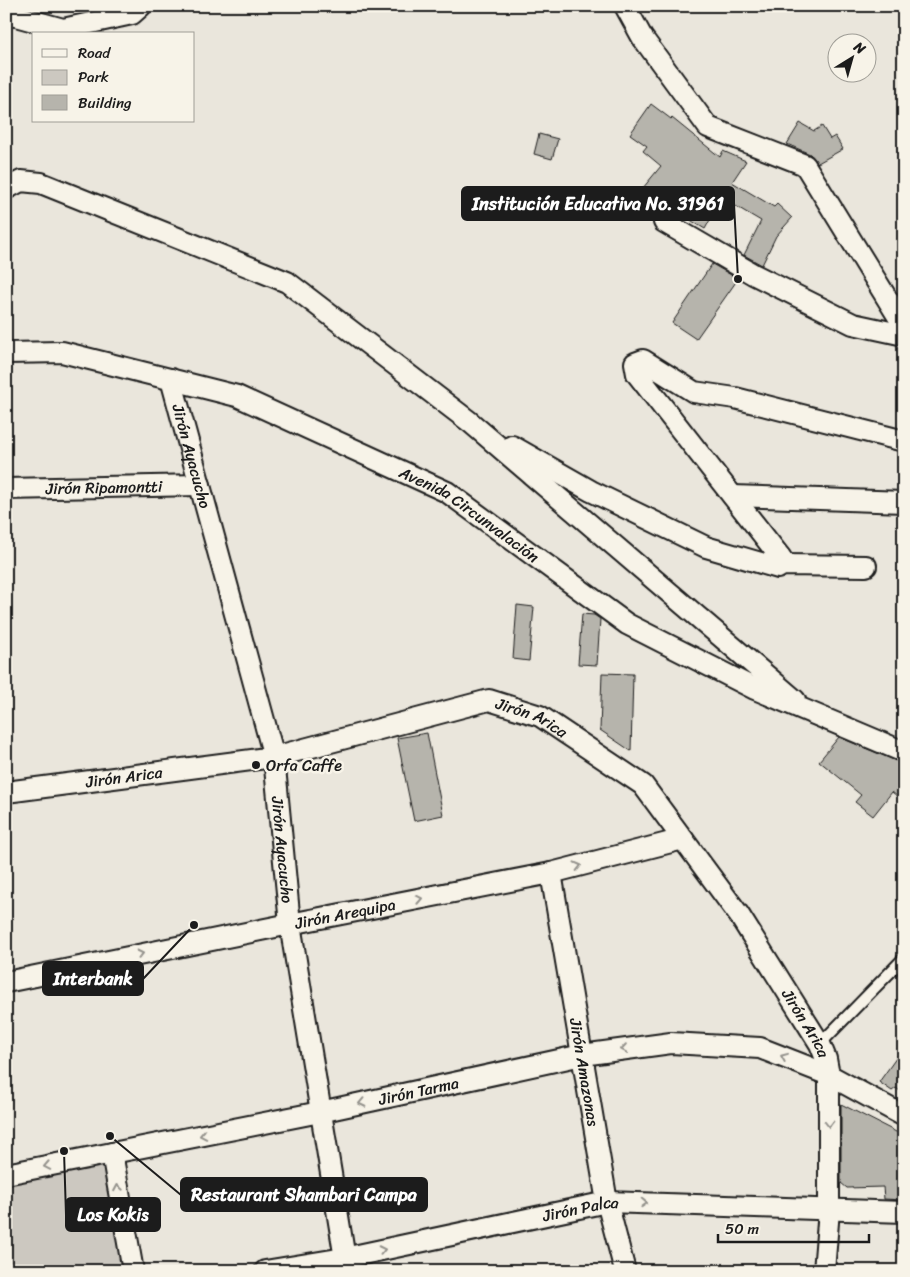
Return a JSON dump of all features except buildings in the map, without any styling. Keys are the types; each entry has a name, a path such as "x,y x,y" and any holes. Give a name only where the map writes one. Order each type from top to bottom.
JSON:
{"street":[{"path":"6,18 12,15 63,29 132,14 141,6"},
{"path":"625,6 642,36 708,127 805,165 904,326"},
{"path":"6,189 21,182 41,183 287,282 493,441 810,712"},
{"path":"664,222 753,274 854,324 904,334"},
{"name":"Avenida Circunvalación","path":"6,353 62,352 237,396 447,492 627,624 755,689 904,752"},
{"path":"782,565 781,558 636,374 635,363 643,360 694,392 735,398 904,441"},
{"name":"Jirón Ayacucho","path":"171,379 274,757 290,924 345,1264"},
{"path":"493,441 519,450 591,492 706,547 778,568 782,565 866,566"},
{"name":"Jirón Ripamontti","path":"6,489 200,485"},
{"path":"733,496 904,502"},
{"name":"Jirón Arica","path":"6,792 274,757 489,700 540,716 643,785 739,915 820,1044 826,1059 829,1076 829,1210 824,1271"},
{"name":"Jirón Arequipa","path":"6,982 551,873 683,839"},
{"name":"Jirón Amazonas","path":"551,873 607,1202 625,1271"},
{"name":"Jirón Tarma","path":"6,1174 320,1112 582,1055 671,1043 760,1048 829,1076 904,1116"},
{"path":"112,1153 133,1271"},
{"name":"Jirón Palca","path":"265,1271 345,1264 607,1202 904,1212"}],"lane":[{"path":"820,1044 904,958"}],"green space":[{"path":"112,1153 133,1271 6,1271 6,1174"}],"place":[{"name":"Institución Educativa No. 31961","path":"738,279"},
{"name":"Orfa Caffe","path":"256,765"},
{"name":"Interbank","path":"194,925"},
{"name":"Restaurant Shambari Campa","path":"110,1136"},
{"name":"Los Kokis","path":"64,1151"}]}
